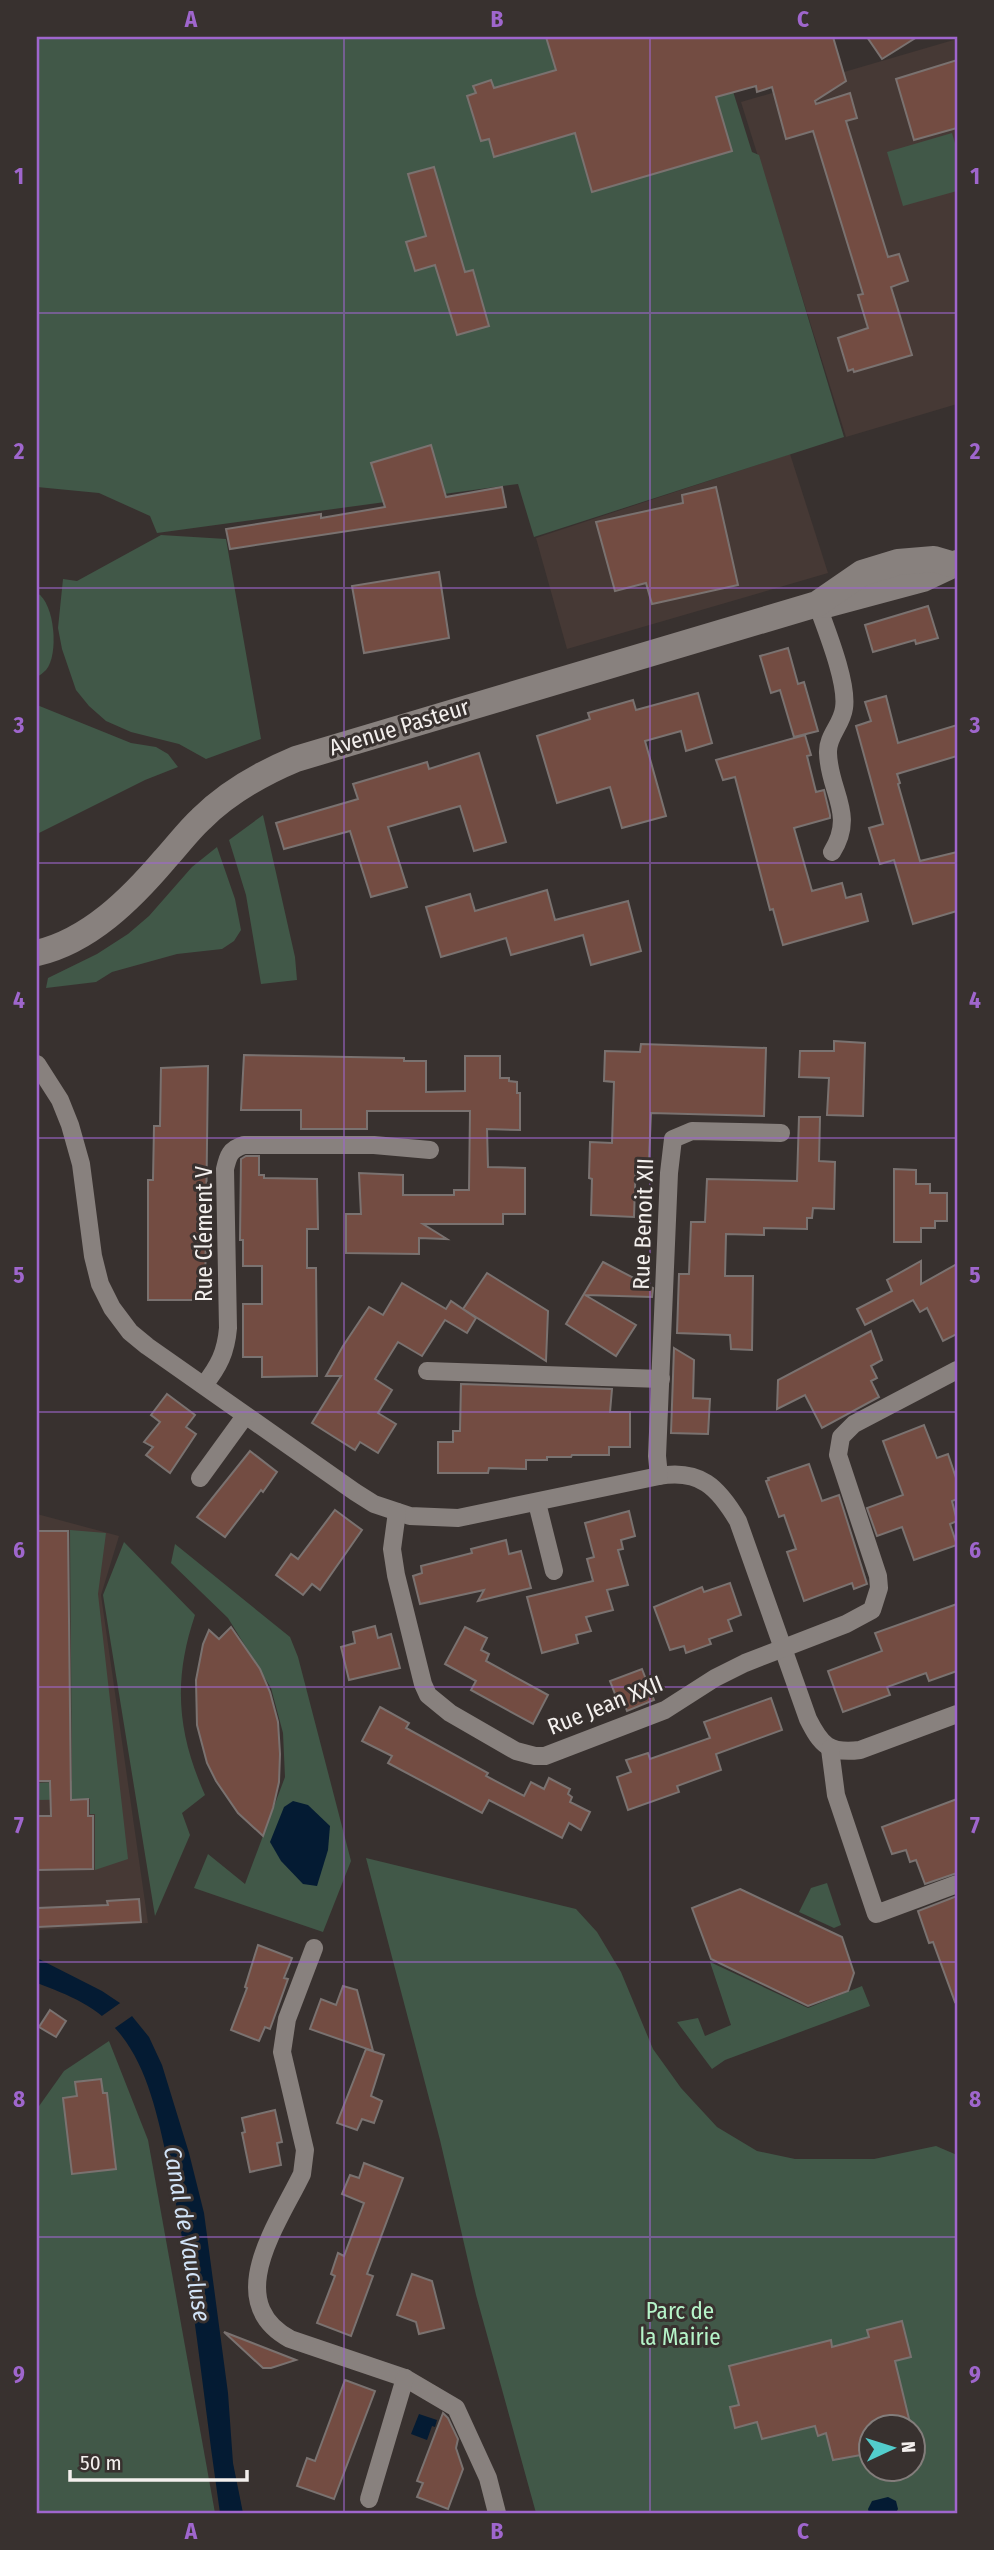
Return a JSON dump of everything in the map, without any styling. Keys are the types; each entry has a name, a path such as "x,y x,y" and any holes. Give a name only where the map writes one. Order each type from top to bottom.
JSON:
{"main road":[{"name":"Avenue Pasteur","path":"37,953 91,929 114,912 163,863 198,821 230,794 270,769 326,748 817,604 828,605 900,586 937,574 954,564"}],"street":[{"path":"817,604 841,682 845,709 828,743 828,757 843,819 842,837 832,852"},
{"path":"37,1063 60,1100 70,1125 81,1164 93,1256 100,1284 111,1308 130,1332 147,1346 245,1416 374,1504 425,1518 458,1518 659,1476 686,1474 696,1477 707,1483 726,1501 738,1521 817,1738 830,1749 844,1752 860,1750 957,1714"},
{"name":"Rue Benoit XII","path":"659,1476 657,1456 669,1172 673,1139 692,1131 781,1133"},
{"name":"Rue Clément V","path":"204,1385 223,1359 229,1328 225,1169 228,1155 236,1147 244,1145 374,1145 430,1150"},
{"name":"Rue Jean XXII","path":"397,1512 392,1549 396,1575 428,1695 450,1713 516,1751 545,1756 665,1710 715,1678 872,1610 879,1588 878,1576 838,1455 841,1437 854,1424 957,1370"},
{"path":"427,1371 662,1379"},
{"path":"200,1478 245,1416"},
{"path":"537,1503 554,1571"},
{"path":"830,1749 835,1795 876,1914 957,1884"},
{"path":"314,1948 287,2019 282,2052 305,2150 305,2163 302,2175 261,2259 256,2288 259,2305 267,2322 278,2333 405,2378 456,2408 488,2479 497,2513"},
{"path":"369,2499 405,2378"}],"shaded area":[{"path":"957,39 957,404 846,437 741,102"},
{"path":"790,454 828,573 567,649 536,538"},
{"path":"37,1514 119,1536 101,1595 148,1923 37,1930"}],"green space":[{"path":"37,37 716,37 752,152 759,155 844,437 534,537 518,484 157,533 150,516 99,493 37,487"},
{"path":"952,133 957,150 957,191 903,206 887,152"},
{"path":"161,535 226,539 261,739 206,759 179,744 131,732 106,721 76,690 62,649 58,628 63,579 77,581"},
{"path":"37,593 48,607 54,642 50,663 37,677"},
{"path":"37,705 131,743 156,747 168,754 178,767 145,780 37,834"},
{"path":"263,815 295,957 297,980 261,984 246,895 229,840"},
{"path":"217,847 235,899 241,930 234,941 222,949 177,954 112,972 96,982 46,988 48,978 97,954 128,934 149,916 192,867"},
{"path":"70,1530 106,1533 98,1594 128,1859 95,1870 95,1814 90,1814 90,1799 37,1800 37,1783 72,1781"},
{"path":"124,1542 195,1615 183,1662 181,1706 189,1749 205,1795 182,1813 190,1835 155,1916 103,1595"},
{"path":"175,1544 290,1637 298,1657 351,1861 323,1932 194,1888 208,1854 245,1884 285,1777 283,1733 271,1688 228,1618 171,1563"},
{"name":"Parc de la Mairie","path":"366,1858 576,1909 597,1932 621,1972 653,2049 681,2088 717,2127 757,2151 795,2159 874,2159 936,2146 957,2155 957,2513 536,2513 476,2295 440,2140"},
{"path":"827,1883 841,1925 834,1928 799,1912 811,1888"},
{"path":"710,1962 808,2008 862,1986 870,2006 725,2060 712,2069 677,2022 698,2018 705,2036 731,2025"},
{"path":"109,2041 148,2140 215,2513 37,2513 37,2109 64,2071"}],"water":[{"path":"293,1801 308,1805 330,1826 328,1850 317,1886 303,1884 281,1861 270,1842 284,1807"},
{"name":"Canal de Vaucluse","path":"37,1958 102,1991 123,2005 149,2037 162,2065 204,2213 228,2393 233,2463 243,2513 220,2513 176,2202 156,2111 145,2078 130,2048 103,2017 72,1997 37,1983"},
{"path":"419,2414 437,2420 427,2440 411,2434"},
{"path":"888,2497 896,2501 896,2513 869,2513 872,2501"}],"pier":[{"path":"123,2001 135,2014 112,2030 99,2018"}],"building":[{"path":"546,37 833,37 846,81 815,101 816,104 850,93 857,118 846,121 888,257 899,254 908,281 891,287 912,355 854,372 853,369 848,371 838,338 868,328 858,295 863,294 813,131 786,139 772,87 757,92 756,86 716,97 732,151 592,192 575,133 494,157 489,139 481,141 467,96 476,93 473,86 491,80 494,88 556,70"},
{"path":"867,37 917,37 882,59"},
{"path":"957,60 957,128 914,140 896,79"},
{"path":"434,167 465,272 473,270 489,326 457,335 435,265 415,271 406,242 426,236 408,174"},
{"path":"431,445 446,497 502,487 506,507 230,549 226,529 321,514 321,518 385,507 371,463"},
{"path":"716,487 738,585 652,604 646,583 615,591 596,522 683,503 682,495"},
{"path":"439,572 449,638 364,653 352,586"},
{"path":"928,606 938,638 916,644 915,640 873,652 865,625"},
{"path":"788,648 798,684 804,682 818,731 794,737 780,690 771,693 760,656"},
{"path":"698,693 712,743 686,751 681,731 645,741 666,816 622,828 610,787 557,803 537,736 590,719 588,713 633,700 636,710"},
{"path":"886,696 898,743 957,725 957,756 897,774 920,861 957,852 957,911 913,924 894,860 880,864 869,828 883,824 856,726 871,721 865,702"},
{"path":"805,735 811,755 807,756 816,792 824,790 830,815 830,818 794,828 812,891 842,883 846,898 861,894 868,921 783,945 773,909 770,910 735,777 723,780 716,760"},
{"path":"479,753 506,842 474,851 460,806 388,827 407,887 371,897 350,831 284,849 276,823 358,799 353,784 427,762 429,769"},
{"path":"547,890 555,920 628,901 641,951 591,965 583,935 511,955 506,938 441,957 426,907 470,894 475,911"},
{"path":"834,1041 865,1043 863,1116 827,1115 829,1078 799,1077 800,1051 834,1051"},
{"path":"641,1044 766,1048 764,1116 651,1113 649,1159 636,1159 634,1217 591,1215 590,1142 612,1143 614,1082 604,1081 605,1051 640,1052"},
{"path":"244,1055 404,1058 404,1061 426,1061 426,1092 465,1091 465,1056 500,1056 500,1078 517,1082 517,1093 520,1093 520,1130 487,1129 488,1167 525,1168 525,1214 503,1214 503,1224 423,1224 447,1239 419,1238 419,1254 346,1253 346,1214 361,1214 359,1173 403,1175 403,1195 454,1195 454,1190 469,1190 470,1111 367,1111 367,1129 301,1129 301,1110 241,1110"},
{"path":"208,1066 205,1300 148,1300 148,1180 153,1180 154,1126 160,1126 161,1068"},
{"path":"799,1117 820,1117 819,1161 835,1162 834,1209 813,1208 812,1218 807,1218 807,1229 764,1228 764,1235 726,1234 725,1276 753,1276 752,1350 731,1349 730,1335 677,1333 679,1274 689,1274 691,1222 705,1222 707,1179 797,1181"},
{"path":"246,1156 259,1156 259,1175 264,1175 264,1178 317,1179 318,1229 307,1229 307,1268 316,1268 317,1376 262,1377 262,1357 243,1357 243,1304 262,1304 262,1266 243,1266 243,1240 240,1240 241,1159"},
{"path":"894,1169 916,1170 916,1184 930,1184 930,1193 947,1193 947,1221 935,1221 935,1228 921,1228 921,1242 894,1242"},
{"path":"921,1261 921,1284 957,1264 957,1334 943,1341 927,1308 920,1312 913,1300 865,1325 857,1309 892,1291 887,1280"},
{"path":"603,1262 653,1288 652,1297 585,1295 636,1325 616,1356 566,1324"},
{"path":"487,1273 548,1311 546,1361 463,1309"},
{"path":"402,1283 446,1309 451,1301 476,1318 467,1333 445,1320 422,1356 398,1342 375,1379 392,1390 378,1413 396,1424 378,1453 360,1442 355,1450 312,1423 341,1376 326,1376 343,1346 369,1307 383,1315"},
{"path":"871,1331 882,1360 871,1366 877,1378 871,1381 879,1397 822,1428 805,1395 777,1409 778,1380"},
{"path":"674,1348 694,1360 693,1398 710,1399 708,1434 671,1433"},
{"path":"461,1384 612,1389 610,1412 630,1412 630,1447 609,1447 609,1455 572,1455 547,1457 547,1460 526,1460 526,1469 489,1468 488,1473 438,1473 438,1442 453,1442 453,1431 460,1431"},
{"path":"167,1394 195,1415 186,1427 196,1434 170,1473 146,1455 153,1447 144,1442 160,1422 151,1415"},
{"path":"924,1425 937,1458 948,1454 957,1481 957,1499 952,1501 957,1521 950,1524 957,1545 914,1560 902,1527 877,1536 867,1508 903,1495 883,1441"},
{"path":"250,1451 277,1472 225,1537 197,1517"},
{"path":"809,1464 822,1501 839,1495 867,1584 854,1589 852,1583 804,1601 787,1552 796,1549 784,1515 779,1517 766,1481"},
{"path":"335,1510 362,1530 320,1590 312,1584 303,1595 276,1575 291,1554 298,1559"},
{"path":"629,1511 635,1536 621,1540 623,1549 618,1550 628,1585 607,1590 613,1610 586,1617 591,1631 576,1635 578,1643 542,1653 527,1597 593,1581 587,1559 594,1557 585,1523"},
{"path":"37,1531 68,1531 71,1800 88,1799 88,1816 93,1816 93,1869 37,1870 37,1816 51,1816 50,1781 37,1781"},
{"path":"506,1540 509,1554 521,1551 531,1588 478,1601 484,1590 420,1604 413,1576 422,1573 421,1566 472,1553 471,1549"},
{"path":"730,1583 741,1615 728,1620 732,1631 709,1639 711,1644 686,1653 684,1646 670,1650 654,1607 702,1587 704,1592"},
{"path":"957,1604 957,1671 929,1681 926,1673 887,1687 890,1695 843,1712 828,1671 882,1651 875,1633"},
{"path":"375,1626 378,1638 391,1634 400,1668 349,1680 341,1647 355,1643 353,1632"},
{"path":"231,1627 260,1669 278,1722 279,1782 263,1836 238,1813 216,1781 207,1763 197,1725 196,1680 203,1644 209,1630 219,1639"},
{"path":"465,1627 487,1638 481,1650 489,1654 486,1661 548,1695 533,1724 471,1690 476,1681 445,1664"},
{"path":"642,1669 654,1700 627,1711 624,1703 619,1704 610,1681"},
{"path":"771,1698 782,1730 716,1754 721,1770 677,1786 679,1792 628,1810 617,1777 631,1772 626,1760 648,1753 650,1759 710,1738 704,1722"},
{"path":"380,1707 409,1723 406,1728 524,1796 531,1782 544,1789 549,1778 570,1789 570,1802 590,1812 581,1830 569,1823 562,1838 489,1800 482,1813 388,1763 392,1756 362,1741"},
{"path":"957,1799 957,1873 925,1884 916,1860 910,1862 906,1850 892,1854 882,1827"},
{"path":"740,1889 842,1937 854,1973 848,1991 808,2006 711,1959 692,1908"},
{"path":"957,1896 955,2002 933,1942 929,1943 918,1911"},
{"path":"139,1899 141,1922 38,1927 38,1908 108,1905 107,1901"},
{"path":"258,1945 292,1958 284,1978 288,1979 270,2029 265,2027 259,2041 231,2030 247,1988 245,1987"},
{"path":"343,1986 357,1990 373,2051 310,2029 321,1999 336,2005"},
{"path":"50,2010 66,2021 56,2037 39,2027"},
{"path":"366,2049 384,2055 371,2096 382,2101 374,2123 362,2119 357,2130 337,2123"},
{"path":"101,2079 103,2093 107,2093 116,2169 72,2174 63,2098 77,2096 75,2082"},
{"path":"275,2110 282,2142 277,2143 281,2165 250,2172 242,2133 245,2132 242,2118"},
{"path":"364,2163 403,2178 367,2274 373,2276 351,2336 317,2323 335,2276 331,2274 338,2253 344,2256 364,2203 342,2194 350,2175 359,2178"},
{"path":"412,2274 432,2281 444,2328 419,2334 416,2322 397,2315"},
{"path":"902,2321 911,2357 895,2361 908,2414 858,2414 858,2456 833,2460 826,2433 818,2436 815,2426 762,2439 757,2422 735,2428 730,2407 739,2405 729,2366 831,2340 832,2347 869,2337 867,2330"},
{"path":"224,2332 296,2360 263,2368"},
{"path":"345,2380 375,2391 334,2499 297,2486 307,2458 315,2461"},
{"path":"443,2413 458,2439 456,2448 463,2469 448,2509 417,2497 423,2483 417,2481"}]}
